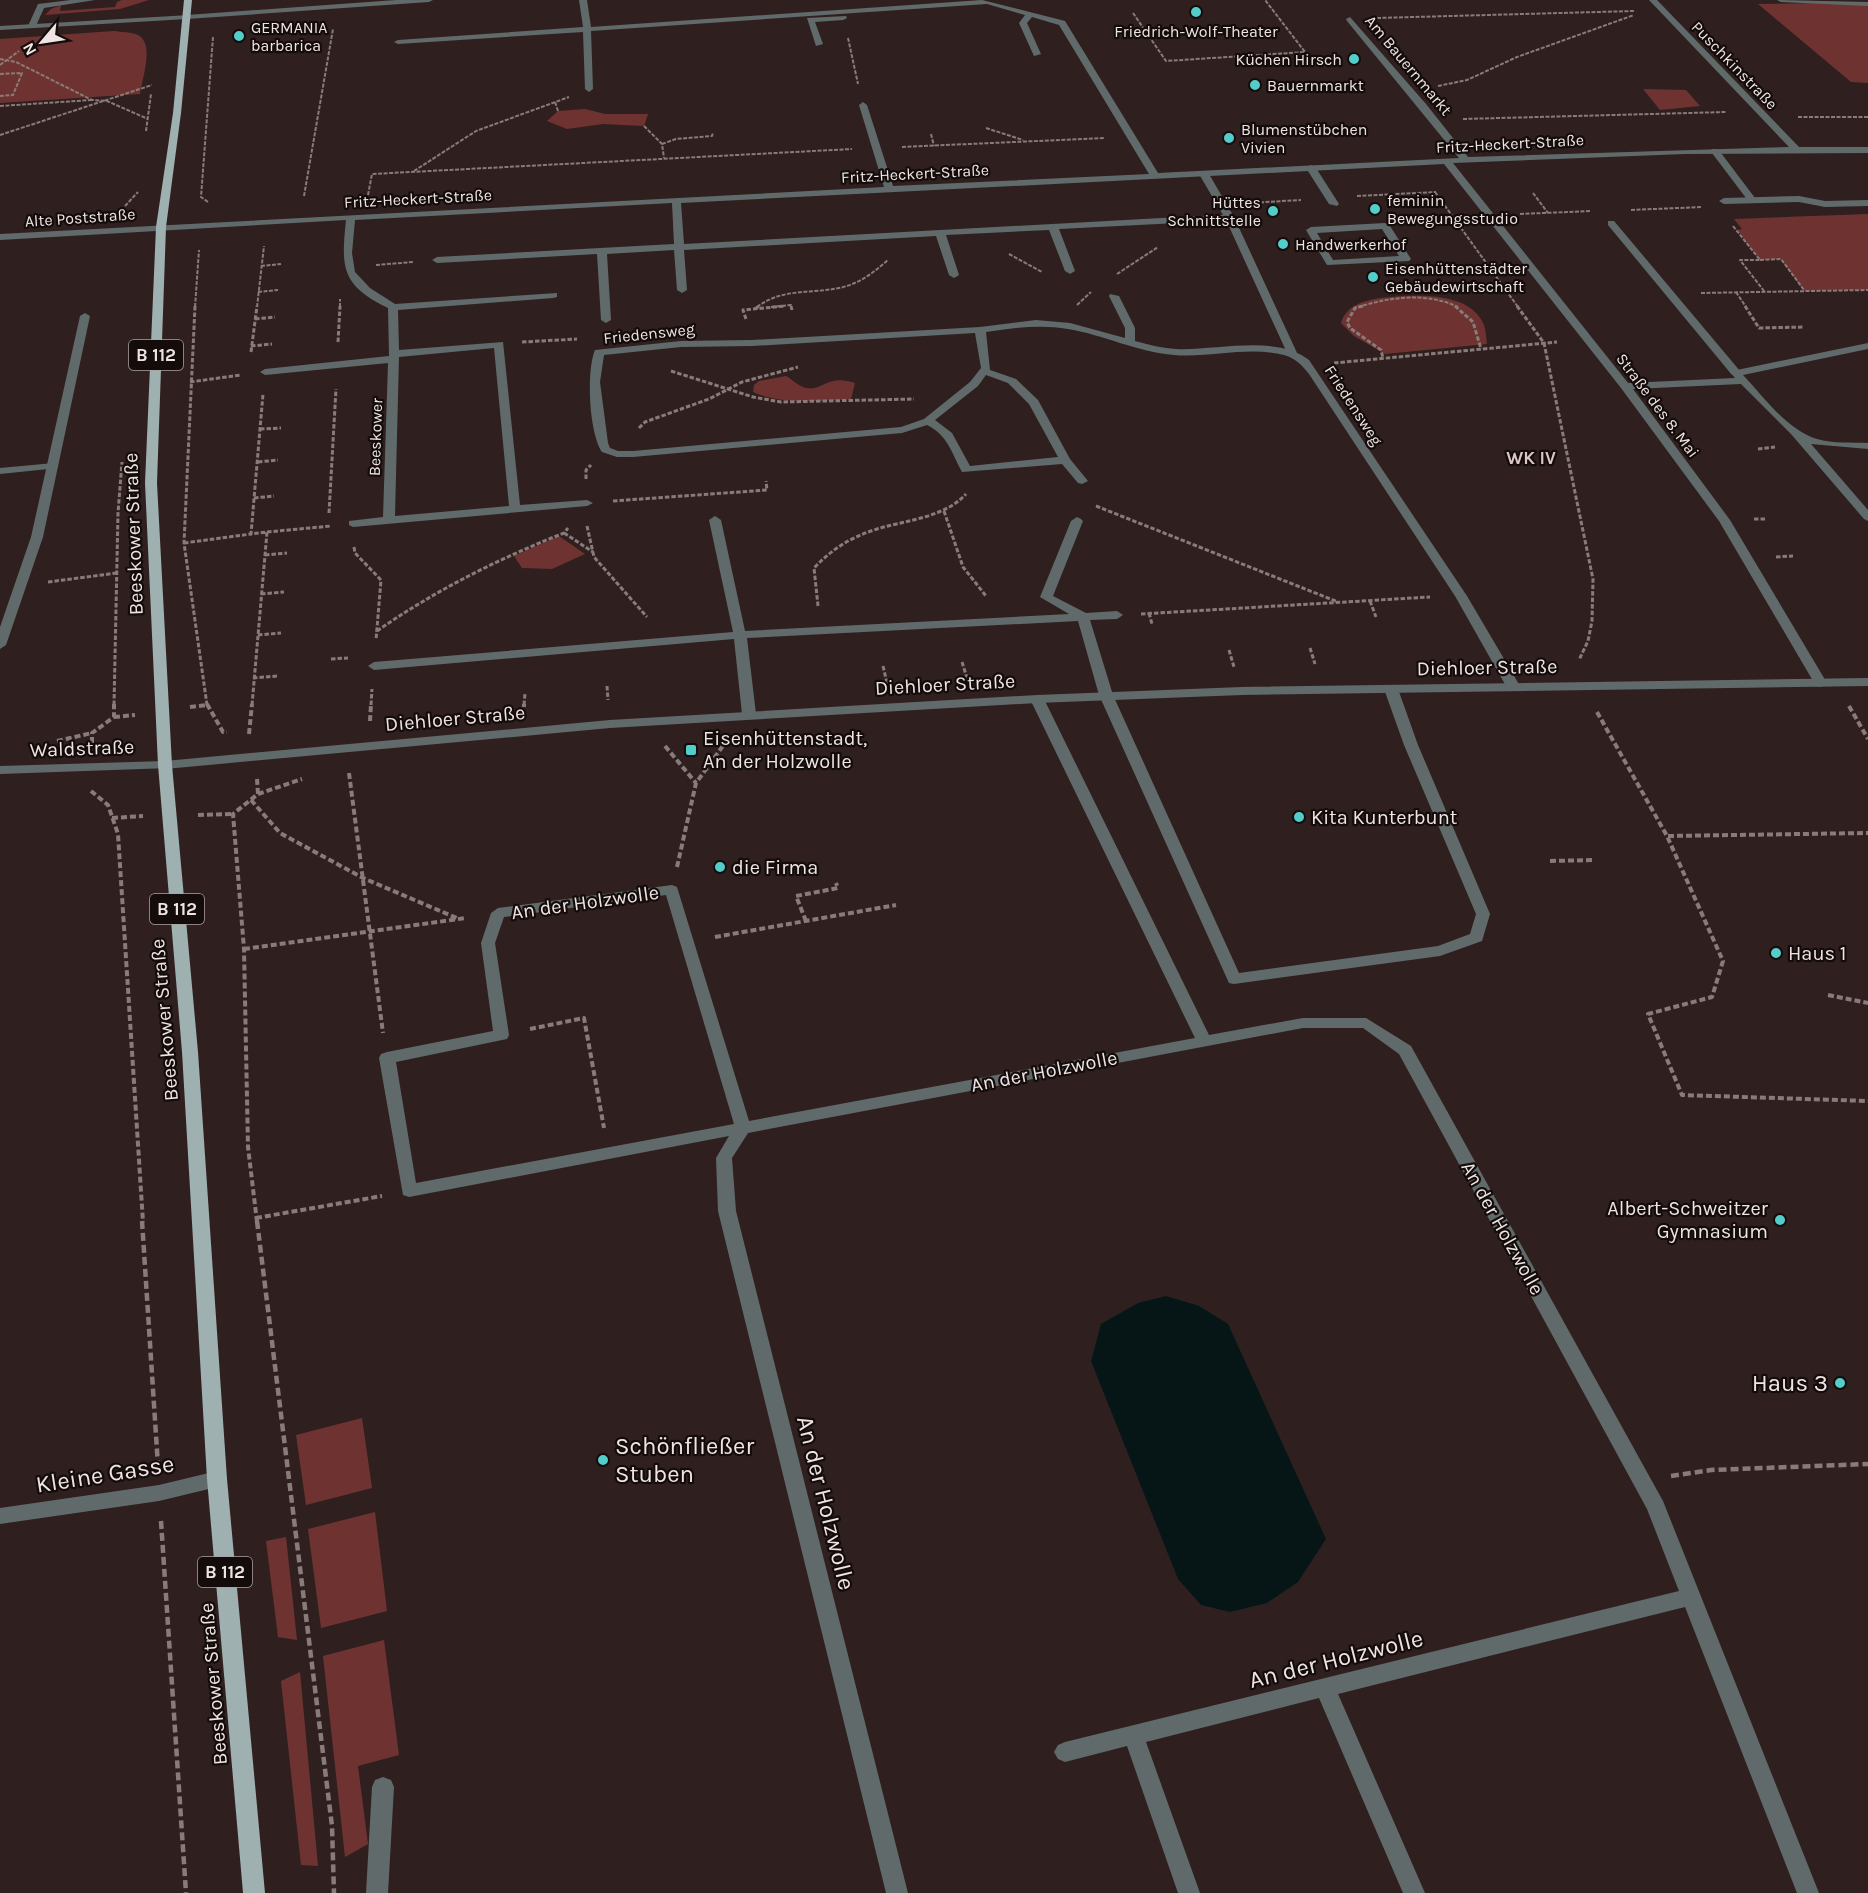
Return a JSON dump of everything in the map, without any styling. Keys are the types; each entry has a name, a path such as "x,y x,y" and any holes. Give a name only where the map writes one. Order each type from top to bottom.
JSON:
{"main road":[{"name":"Beeskower Straße","path":"188,0 177,113 161,227 151,483 165,765 190,1052 217,1479 254,1893"}],"street":[{"path":"32,26 44,3 91,0"},
{"path":"0,28 429,0"},
{"path":"583,0 587,28 589,89"},
{"name":"Puschkinstraße","path":"1653,0 1796,149"},
{"path":"1781,0 1868,4"},
{"path":"398,42 987,2 1062,23 1155,177"},
{"path":"1030,14 1023,23 1038,54"},
{"path":"819,44 810,20 843,18"},
{"name":"Am Bauernmarkt","path":"1350,19 1436,119 1466,160"},
{"path":"863,105 890,190"},
{"name":"Fritz-Heckert-Straße","path":"161,227 1466,160 1715,151 1868,150"},
{"path":"1715,151 1752,200"},
{"name":"Straße des 8. Mai","path":"1447,162 1624,386 1724,520 1821,683"},
{"path":"1311,168 1334,204"},
{"path":"1204,174 1229,218 1293,355"},
{"path":"1724,201 1799,199 1825,204 1868,203"},
{"path":"676,200 682,290"},
{"path":"351,217 348,267 357,280 381,302 393,307 552,295"},
{"path":"437,260 679,249 1229,218"},
{"path":"1611,223 1740,377 1794,432 1868,518"},
{"path":"1347,224 1385,226 1406,259 1330,263 1311,230 1347,224"},
{"name":"Alte Poststraße","path":"0,237 161,227"},
{"path":"1053,227 1070,272"},
{"path":"940,233 954,275"},
{"path":"602,252 606,320"},
{"path":"1114,296 1130,328 1130,343"},
{"path":"393,307 394,357"},
{"path":"0,645 37,537 85,316"},
{"name":"Friedensweg","path":"606,450 602,443 595,382 599,352 681,344 752,343 980,330 1015,324 1044,323 1070,326 1130,343 1181,352 1256,351 1293,355 1308,365 1461,596 1513,686"},
{"path":"606,450 617,454 640,453 902,430 928,421 974,384 986,368 980,330"},
{"path":"265,372 499,344 515,508"},
{"path":"1624,386 1740,377 1868,346"},
{"name":"Beeskower","path":"389,520 394,357"},
{"path":"984,371 1012,381 1034,402 1065,460 1082,481"},
{"path":"928,421 938,425 954,441 966,470 1065,460"},
{"path":"1794,432 1811,440 1829,444 1868,446"},
{"path":"0,471 54,466"},
{"path":"353,524 586,503"},
{"path":"715,520 740,635 749,714"},
{"path":"1077,521 1046,597 1083,616 1106,695 1234,979 1440,951 1477,937 1483,914 1411,745 1391,688"},
{"path":"374,666 740,635 1117,615"},
{"name":"Diehloer Straße","path":"165,765 535,730 749,714 1106,695 1391,688 1868,682"},
{"path":"1037,699 1204,1041"},
{"name":"Waldstraße","path":"0,770 165,765"},
{"name":"An der Holzwolle","path":"501,1035 488,943 498,913 672,890 743,1128 724,1158 727,1211 897,1893"},
{"name":"An der Holzwolle","path":"409,1191 1303,1023 1366,1023 1405,1050 1656,1507 1808,1893"},
{"path":"409,1191 387,1058 501,1035"},
{"name":"Kleine Gasse","path":"0,1516 159,1493 217,1479"},
{"name":"An der Holzwolle","path":"1065,1752 1690,1597"},
{"path":"1325,1688 1414,1893"},
{"path":"1134,1736 1189,1893"},
{"path":"377,1893 382,1787"}],"path":[{"path":"1133,13 1166,61 1305,52 1265,0"},
{"path":"300,221 334,20 334,6"},
{"path":"1408,88 1432,87 1467,80 1538,48 1650,10"},
{"path":"1350,19 1661,10"},
{"path":"214,15 201,197 211,204 207,240 197,253 184,543 207,705 223,732 232,733"},
{"path":"843,18 863,105"},
{"path":"0,58 16,62 92,100"},
{"path":"0,74 22,73 13,95 0,96"},
{"path":"145,140 153,74"},
{"path":"0,135 152,85"},
{"path":"414,171 476,131 589,89"},
{"path":"0,106 107,101 148,119"},
{"path":"555,102 558,111"},
{"path":"1673,109 1677,113"},
{"path":"1436,119 1758,111"},
{"path":"1794,117 1868,117"},
{"path":"644,126 662,144 664,158"},
{"path":"986,128 1026,141"},
{"path":"662,144 676,139 712,136 713,133"},
{"path":"931,134 934,146"},
{"path":"364,216 372,174 1131,137"},
{"path":"103,231 107,216 123,208 138,194 140,183"},
{"path":"1376,188 1381,195"},
{"path":"1435,192 1544,343 1593,579 1595,607 1582,656 1575,667"},
{"path":"1276,193 1281,201"},
{"path":"1533,193 1548,213"},
{"path":"1116,276 1198,219"},
{"path":"248,375 267,222"},
{"path":"1730,222 1760,260"},
{"path":"973,231 984,241 1046,273"},
{"path":"755,309 764,300 780,294 853,285 882,265 914,234"},
{"path":"1764,292 1740,260 1781,259 1804,291"},
{"path":"348,267 437,260"},
{"path":"261,266 281,264"},
{"path":"329,514 341,287 345,283 357,280"},
{"path":"1070,326 1072,314 1079,301 1097,288"},
{"path":"258,291 278,290"},
{"path":"1671,294 1868,290"},
{"path":"1736,292 1759,328 1804,327"},
{"path":"1383,358 1382,350 1350,328 1347,322 1355,308 1400,299 1438,299 1454,303 1473,320 1476,341 1481,349"},
{"path":"752,343 743,310 791,305 792,310"},
{"path":"255,319 275,317"},
{"path":"499,344 569,338 590,345 599,352"},
{"path":"640,453 637,431 645,422 730,389 742,382 815,360 817,349 813,339"},
{"path":"1308,365 1587,340"},
{"path":"252,346 272,344"},
{"path":"671,371 780,402 846,403 906,398 947,406"},
{"path":"190,382 265,372 251,534"},
{"path":"260,429 281,428"},
{"path":"606,450 586,470 589,540 594,557 668,640"},
{"path":"123,456 118,513 114,717 92,733 89,790 108,805 118,834 186,1893"},
{"path":"258,462 278,460"},
{"path":"586,503 767,490 766,481"},
{"path":"1082,481 1083,492 1087,499 1103,509 1339,602"},
{"path":"254,498 274,496"},
{"path":"377,631 456,580 511,553 564,533 586,503"},
{"path":"820,631 814,568 824,555 875,530 944,511 958,503"},
{"path":"944,511 963,567 994,606 1014,620"},
{"path":"184,543 353,524 355,553 381,580 370,722 359,723"},
{"path":"249,734 267,532"},
{"path":"564,533 593,552"},
{"path":"264,555 287,553"},
{"path":"21,586 117,573"},
{"path":"261,594 284,592"},
{"path":"1117,615 1461,596"},
{"path":"1370,601 1376,617"},
{"path":"1149,613 1152,624"},
{"path":"258,635 281,633"},
{"path":"1310,648 1316,668"},
{"path":"1223,668 1234,667 1229,650"},
{"path":"962,662 967,678"},
{"path":"883,666 887,683 898,682"},
{"path":"254,678 277,676"},
{"path":"956,679 978,677"},
{"path":"1582,685 1667,836 1723,961 1712,997 1648,1014 1682,1095 1868,1101"},
{"path":"1846,700 1868,739"},
{"path":"240,734 260,733"},
{"path":"672,890 696,783 727,740"},
{"path":"664,745 696,783"},
{"path":"349,772 387,1058"},
{"path":"258,794 233,814 244,949 248,1147 332,1826 334,1893"},
{"path":"251,800 279,833 363,878 459,919"},
{"path":"1667,836 1868,833"},
{"path":"1550,861 1594,860"},
{"path":"806,921 796,896 838,888 836,883"},
{"path":"687,942 897,905"},
{"path":"244,949 370,933 498,913"},
{"path":"1828,995 1868,1003"},
{"path":"501,1035 584,1018 608,1152"},
{"path":"256,1218 409,1191"},
{"path":"1640,1480 1711,1470 1868,1464"}],"shaded area":[{"path":"149,0 120,9 45,15 51,9 61,5 60,11 115,7 117,2"},
{"path":"1758,4 1868,4 1868,83 1851,82"},
{"path":"114,31 138,35 146,46 146,62 140,94 0,103 0,39"},
{"path":"1643,89 1686,90 1700,106 1660,110"},
{"path":"585,109 605,114 648,114 644,126 603,124 567,129 547,121 558,111"},
{"path":"1868,214 1868,290 1804,291 1781,259 1760,260 1737,230 1742,229 1734,219"},
{"path":"1403,296 1437,297 1460,302 1478,315 1484,325 1487,344 1385,354 1354,336 1341,323 1345,315 1358,304"},
{"path":"786,376 801,386 810,388 837,380 855,383 851,399 789,400 776,399 753,392 754,385 759,381"},
{"path":"559,536 585,554 552,569 522,568 514,556"},
{"path":"1166,1296 1199,1306 1228,1324 1326,1539 1298,1582 1267,1603 1230,1612 1201,1605 1178,1579 1091,1361 1101,1324 1138,1303"},
{"path":"362,1418 372,1488 306,1505 296,1435"},
{"path":"375,1512 387,1611 321,1628 308,1529"},
{"path":"286,1537 297,1640 278,1637 266,1541"},
{"path":"384,1640 399,1755 358,1766 368,1844 345,1857 323,1656"},
{"path":"300,1672 318,1866 301,1865 281,1681"}],"place":[{"name":"Friedrich-Wolf-Theater","path":"1196,12"},
{"name":"GERMANIA barbarica","path":"239,36"},
{"name":"Küchen Hirsch","path":"1354,59"},
{"name":"Bauernmarkt","path":"1255,85"},
{"name":"Blumenstübchen Vivien","path":"1229,138"},
{"name":"feminin Bewegungsstudio","path":"1375,209"},
{"name":"Hüttes Schnittstelle","path":"1273,211"},
{"name":"Handwerkerhof","path":"1283,244"},
{"name":"Eisenhüttenstädter Gebäudewirtschaft","path":"1373,277"},
{"name":"Eisenhüttenstadt, An der Holzwolle","path":"691,750"},
{"name":"Kita Kunterbunt","path":"1299,817"},
{"name":"die Firma","path":"720,867"},
{"name":"Haus 1","path":"1776,953"},
{"name":"Albert-Schweitzer Gymnasium","path":"1780,1220"},
{"name":"Haus 3","path":"1840,1383"},
{"name":"Schönfließer Stuben","path":"603,1460"}],"district":[{"name":"WK IV","path":"1531,458"}]}
